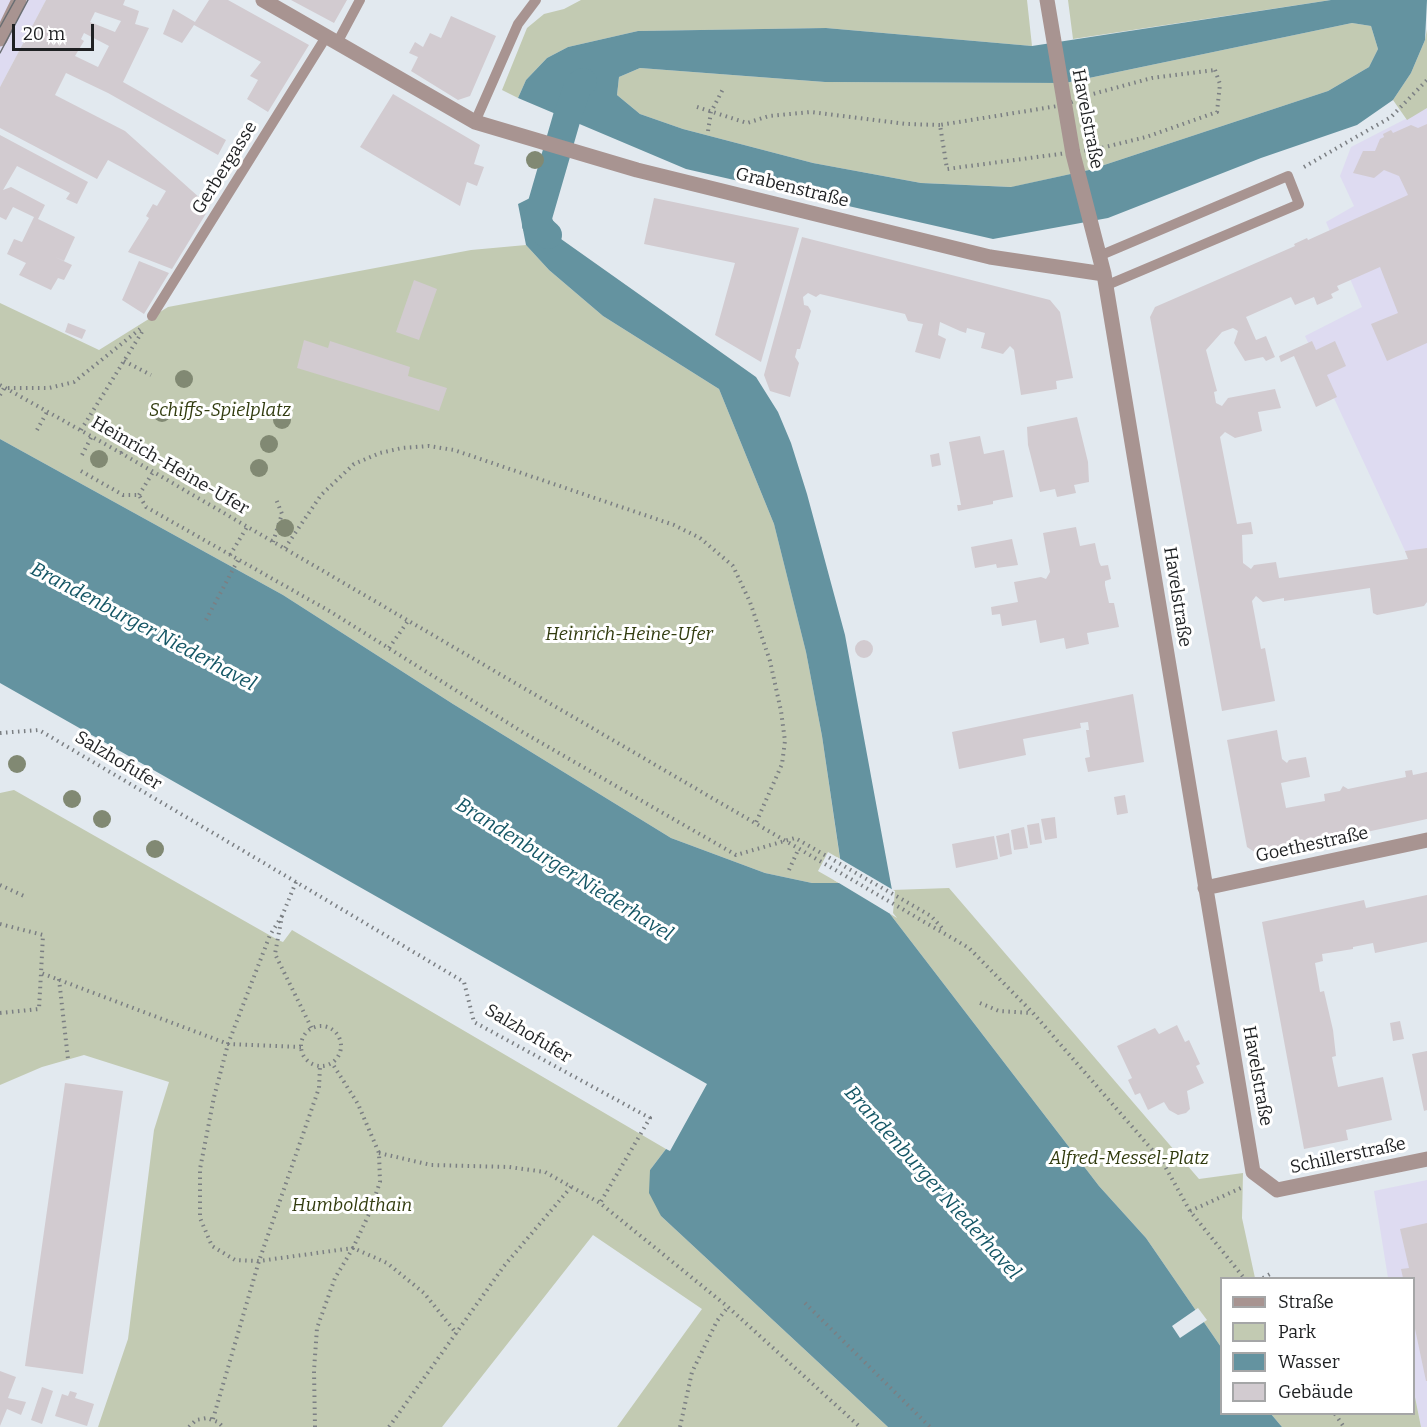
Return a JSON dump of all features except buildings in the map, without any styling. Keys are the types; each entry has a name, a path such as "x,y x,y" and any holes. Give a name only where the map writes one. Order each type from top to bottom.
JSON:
{"street":[{"path":"0,39 20,0"},
{"name":"Grabenstraße","path":"263,0 475,122 675,180 990,257 1104,280"},
{"name":"Havelstraße","path":"1047,0 1050,29 1074,160 1094,231 1104,280 1253,1172 1277,1190"},
{"name":"Goethestraße","path":"1205,888 1427,840"},
{"name":"Schillerstraße","path":"1277,1190 1427,1159"}],"lane":[{"name":"Gerbergasse","path":"152,316 360,0"},
{"path":"475,122 518,24 536,0"},
{"path":"1099,256 1288,177 1299,204 1104,280"}],"path":[{"path":"940,125 947,169 1074,160 1217,112 1220,84 1215,70 1192,71 1152,78 1089,95"},
{"path":"1288,177 1391,117 1427,80"},
{"path":"708,130 711,112 723,89"},
{"path":"697,107 747,123 769,116 811,112 906,124 940,125 1063,102"},
{"path":"0,395 2,386 49,388 74,382 146,324 81,430"},
{"path":"124,361 151,375"},
{"name":"Heinrich-Heine-Ufer","path":"2,386 285,548 798,850 947,933"},
{"path":"37,430 47,412"},
{"path":"82,455 92,436"},
{"path":"121,453 131,437"},
{"path":"285,548 321,495 354,464 380,453 402,448 429,446 475,457 674,525 700,538 733,566 750,602 770,661 781,711 785,741 782,764 755,825"},
{"path":"81,471 123,495 139,495"},
{"path":"139,495 153,472"},
{"path":"139,495 146,507 389,648 524,733 736,855 795,838 931,916 947,933 969,948 1033,1013 1162,1161 1190,1211 1243,1277"},
{"path":"273,542 282,514 276,499"},
{"path":"230,555 247,527"},
{"path":"206,620 238,560"},
{"path":"389,648 408,621"},
{"name":"Salzhofufer","path":"0,733 39,730 296,882 464,982 474,1022 650,1118 600,1203"},
{"path":"789,870 798,850"},
{"path":"296,882 282,916 270,935 228,1044 214,1097 200,1169 200,1218 212,1246 235,1260 259,1261 353,1248 387,1263 424,1293 457,1334"},
{"path":"0,885 24,896"},
{"path":"282,916 275,954 312,1029"},
{"path":"0,924 43,935 39,1009 0,1013"},
{"path":"40,973 228,1044 301,1047"},
{"path":"59,979 68,1059"},
{"path":"980,1003 999,1011 1033,1013"},
{"path":"328,1028 340,1038 339,1055 332,1063 320,1066 306,1060 301,1047 303,1039 312,1029 328,1028"},
{"path":"315,1427 314,1370 317,1328 335,1278 353,1248 369,1214 380,1182 380,1153 358,1104 332,1063"},
{"path":"213,1419 259,1261 319,1088 320,1066"},
{"path":"380,1153 431,1165 509,1167 545,1172 600,1203 728,1307 860,1427"},
{"path":"1190,1211 1215,1198 1264,1179"},
{"path":"389,1427 504,1266 571,1187"},
{"path":"1264,1277 1272,1272"},
{"path":"805,1303 930,1427"},
{"path":"680,1427 692,1372 717,1321 728,1307"},
{"path":"189,1427 201,1418 213,1419 223,1427"}],"shaded area":[{"path":"0,0 46,0 0,87"},
{"path":"1427,108 1427,598 1305,336 1362,307 1326,222 1354,206 1340,176 1351,147"},
{"path":"1427,1180 1427,1427 1421,1427 1415,1397 1415,1277 1388,1277 1374,1191"}],"green space":[{"path":"581,0 1027,0 1032,46 826,28 638,31 568,47 547,58 526,80 518,98 502,90 527,28 544,14 564,9"},
{"path":"1068,0 1331,0 1073,39"},
{"path":"1352,23 1371,26 1378,49 1369,67 1328,91 1089,170 1012,187 921,183 813,163 683,129 640,114 617,95 619,77 640,68 825,82 1065,83"},
{"path":"1427,29 1427,108 1407,120 1393,100 1411,73 1425,40"},
{"name":"Heinrich-Heine-Ufer","path":"526,245 549,270 603,316 719,389 774,524 806,652 822,736 840,859 828,852 818,871 839,883 812,883 765,873 671,838 453,704 283,595 0,439 0,303 99,350 168,307 471,250"},
{"name":"Humboldthain","path":"14,790 278,940 283,942 292,930 666,1149 650,1170 661,1216 888,1427 617,1427 702,1309 593,1235 442,1427 98,1427 128,1339 154,1130 169,1082 84,1055 42,1067 0,1085 0,793"},
{"name":"Alfred-Messel-Platz","path":"949,888 1199,1179 1243,1173 1242,1218 1255,1277 1220,1277 1220,1346 1146,1238 1099,1186 890,914 892,890"},
{"path":"1415,1397 1421,1427 1282,1427 1272,1415 1415,1415"}],"water":[{"path":"1331,0 1427,0 1425,40 1411,73 1393,100 1357,125 1261,158 1108,218 993,239 686,169 518,98 526,80 547,58 568,47 638,31 826,28 1032,46","holes":["1352,23 1371,26 1378,49 1369,67 1328,91 1089,170 1011,187 921,183 813,163 683,129 640,114 617,95 619,77 640,68 825,82 1065,83"]},
{"name":"Brandenburger Niederhavel","path":"530,198 545,202 561,239 756,377 778,412 791,443 807,494 845,635 892,890 890,914 1099,1186 1146,1238 1220,1346 1220,1415 1272,1415 1282,1427 888,1427 661,1216 649,1193 650,1170 666,1149 670,1151 707,1084 0,683 0,439 283,595 453,704 671,838 765,873 812,883 839,883 842,876 840,858 822,736 806,652 774,524 719,389 603,316 549,270 526,245 518,204"}],"pier":[{"path":"837,857 895,891 893,913 897,918 834,880 837,880 839,876"},
{"path":"1198,1308 1207,1320 1180,1338 1172,1326"}],"waterway":[{"path":"548,235 536,224 567,117 578,86 583,82"}],"tram line":[{"path":"0,27 15,0"},
{"path":"0,53 28,0"}],"park label":[{"name":"Schiffs-Spielplatz","path":"220,411"}]}
